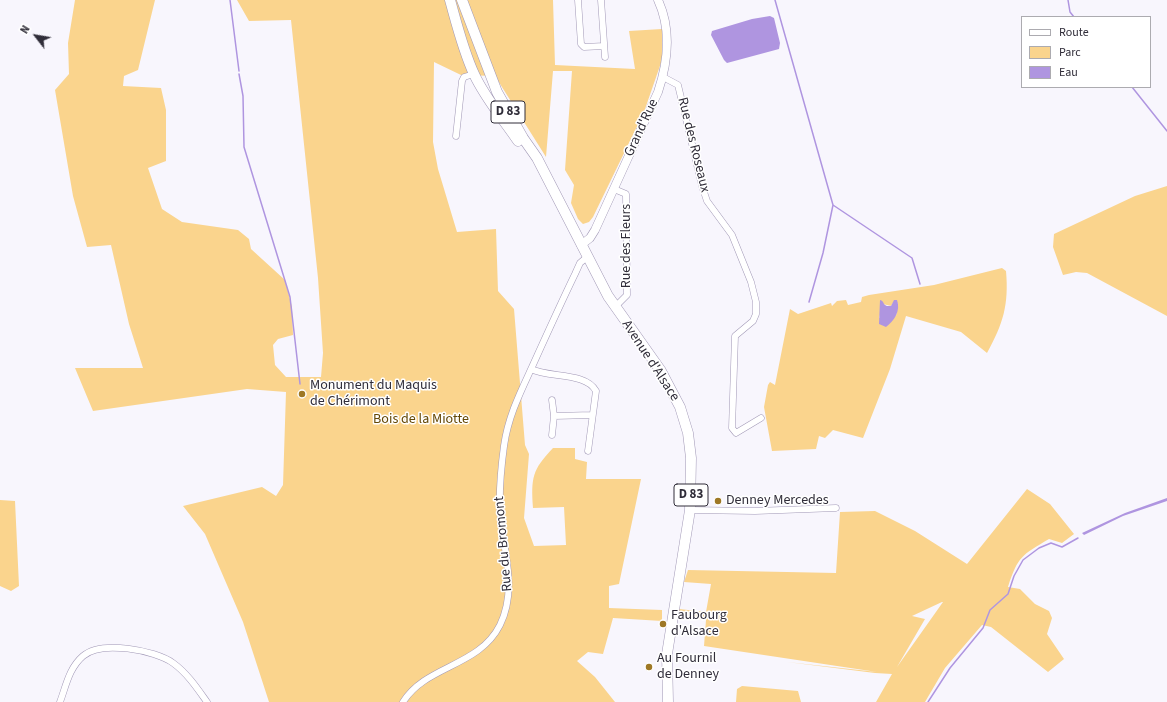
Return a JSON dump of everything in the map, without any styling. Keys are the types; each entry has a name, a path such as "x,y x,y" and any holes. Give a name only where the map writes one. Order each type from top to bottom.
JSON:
{"main road":[{"name":"D 83","path":"450,0 461,40 474,74"},
{"name":"D 83","path":"462,0 477,41"},
{"path":"468,0 477,41"},
{"name":"Avenue d'Alsace","path":"477,41 497,92 537,158 587,257 615,307 661,371 680,407 688,433 691,452 690,510 667,654 668,702"},
{"name":"Avenue d'Alsace","path":"474,74 484,92 547,179"}],"street":[{"path":"578,0 581,44 584,47 604,46"},
{"path":"601,0 605,57"},
{"name":"Grand'Rue","path":"581,245 590,238 595,230 658,92 663,77 668,54 666,26 658,0"},
{"path":"456,136 462,82 464,77 474,74"},
{"name":"Rue des Roseaux","path":"663,77 678,85 702,186 707,201 732,235 751,282 756,302 756,314 754,321 735,336 732,428 736,433 761,418"},
{"name":"Rue des Fleurs","path":"614,189 626,194 627,295 615,307"},
{"name":"Rue du Bromont","path":"403,702 417,686 482,649 500,626 507,610 510,592 500,513 499,490 504,445 510,415 580,263 587,257"},
{"path":"530,369 538,372 585,380 593,385 596,391 588,451"},
{"path":"552,400 554,416 552,435"},
{"path":"554,416 592,415"},
{"path":"690,510 755,511 836,508"},
{"path":"60,702 69,677 77,662 93,650 110,648 151,653 166,659 184,673 207,702"}],"green space":[{"name":"Bois de la Miotte","path":"75,0 155,0 138,70 124,76 123,86 161,88 166,110 166,161 148,168 162,209 182,222 238,230 249,239 251,249 285,280 292,307 293,335 278,339 273,345 275,365 286,377 321,377 323,353 318,278 291,20 249,21 237,0 553,0 555,65 635,69 629,31 662,29 662,60 644,112 593,217 589,222 583,224 578,219 571,203 574,185 565,170 572,71 553,71 546,157 495,76 461,75 434,62 433,142 438,169 457,232 496,229 498,291 514,309 525,445 529,454 524,518 534,546 566,545 564,507 533,508 532,489 534,475 541,462 553,448 575,448 575,459 587,462 586,479 641,479 619,584 609,586 609,608 662,610 662,621 613,618 603,654 588,652 577,661 595,677 615,702 269,702 243,622 205,534 183,506 262,487 276,496 283,485 286,392 247,389 93,411 75,368 143,368 129,324 111,245 87,247 73,196 55,90 69,74 68,43"},
{"path":"1167,186 1167,316 1087,273 1076,272 1063,275 1053,247 1054,234 1135,196"},
{"path":"1002,268 1006,271 1007,294 1004,314 987,353 961,332 906,316 890,369 863,438 833,430 825,438 819,436 816,449 772,451 764,407 768,385 770,382 775,385 790,309 798,314 831,303 832,306 837,301 846,300 848,305 861,302 862,297 869,295 934,285","holes":["893,303 898,303 896,316 879,318 883,304 891,306"]},
{"path":"1027,489 1050,504 1074,534 1062,543 1049,539 1022,557 1018,562 1008,587 1020,589 1035,604 1049,611 1052,618 1047,634 1064,659 1048,672 991,627 982,625 945,668 925,702 876,702 892,674 787,662 877,672 704,646 706,620 678,616 679,609 706,612 711,584 684,582 688,570 836,573 840,512 875,511 915,531 967,564","holes":["943,602 897,667 925,619 912,616"]},
{"path":"0,500 15,501 19,586 11,591 0,586"},
{"path":"742,686 798,691 801,702 736,702 737,689"}],"water":[{"path":"770,16 774,18 780,43 779,49 727,63 711,35 712,31 752,19"},
{"path":"880,300 888,306 891,306 894,300 897,300 898,304 896,315 892,322 886,327 879,324"},
{"path":"1167,498 1167,501 1123,516 1084,535 1082,533 1125,513"}],"waterway":[{"path":"230,0 239,71"},
{"path":"775,0 833,205 823,253 809,302"},
{"path":"1068,0 1070,12 1073,16"},
{"path":"239,74 243,96 244,147 290,297 300,384"},
{"path":"1133,88 1167,131"},
{"path":"833,205 912,258 920,284"},
{"path":"928,702 950,668 983,628 990,610 1008,594 1014,576 1023,560 1039,548 1051,543 1062,547 1078,538"}],"place":[{"name":"Monument du Maquis de Chérimont","path":"302,394"},
{"name":"Denney Mercedes","path":"718,501"},
{"name":"Faubourg d'Alsace","path":"663,624"},
{"name":"Au Fournil de Denney","path":"649,667"}]}
